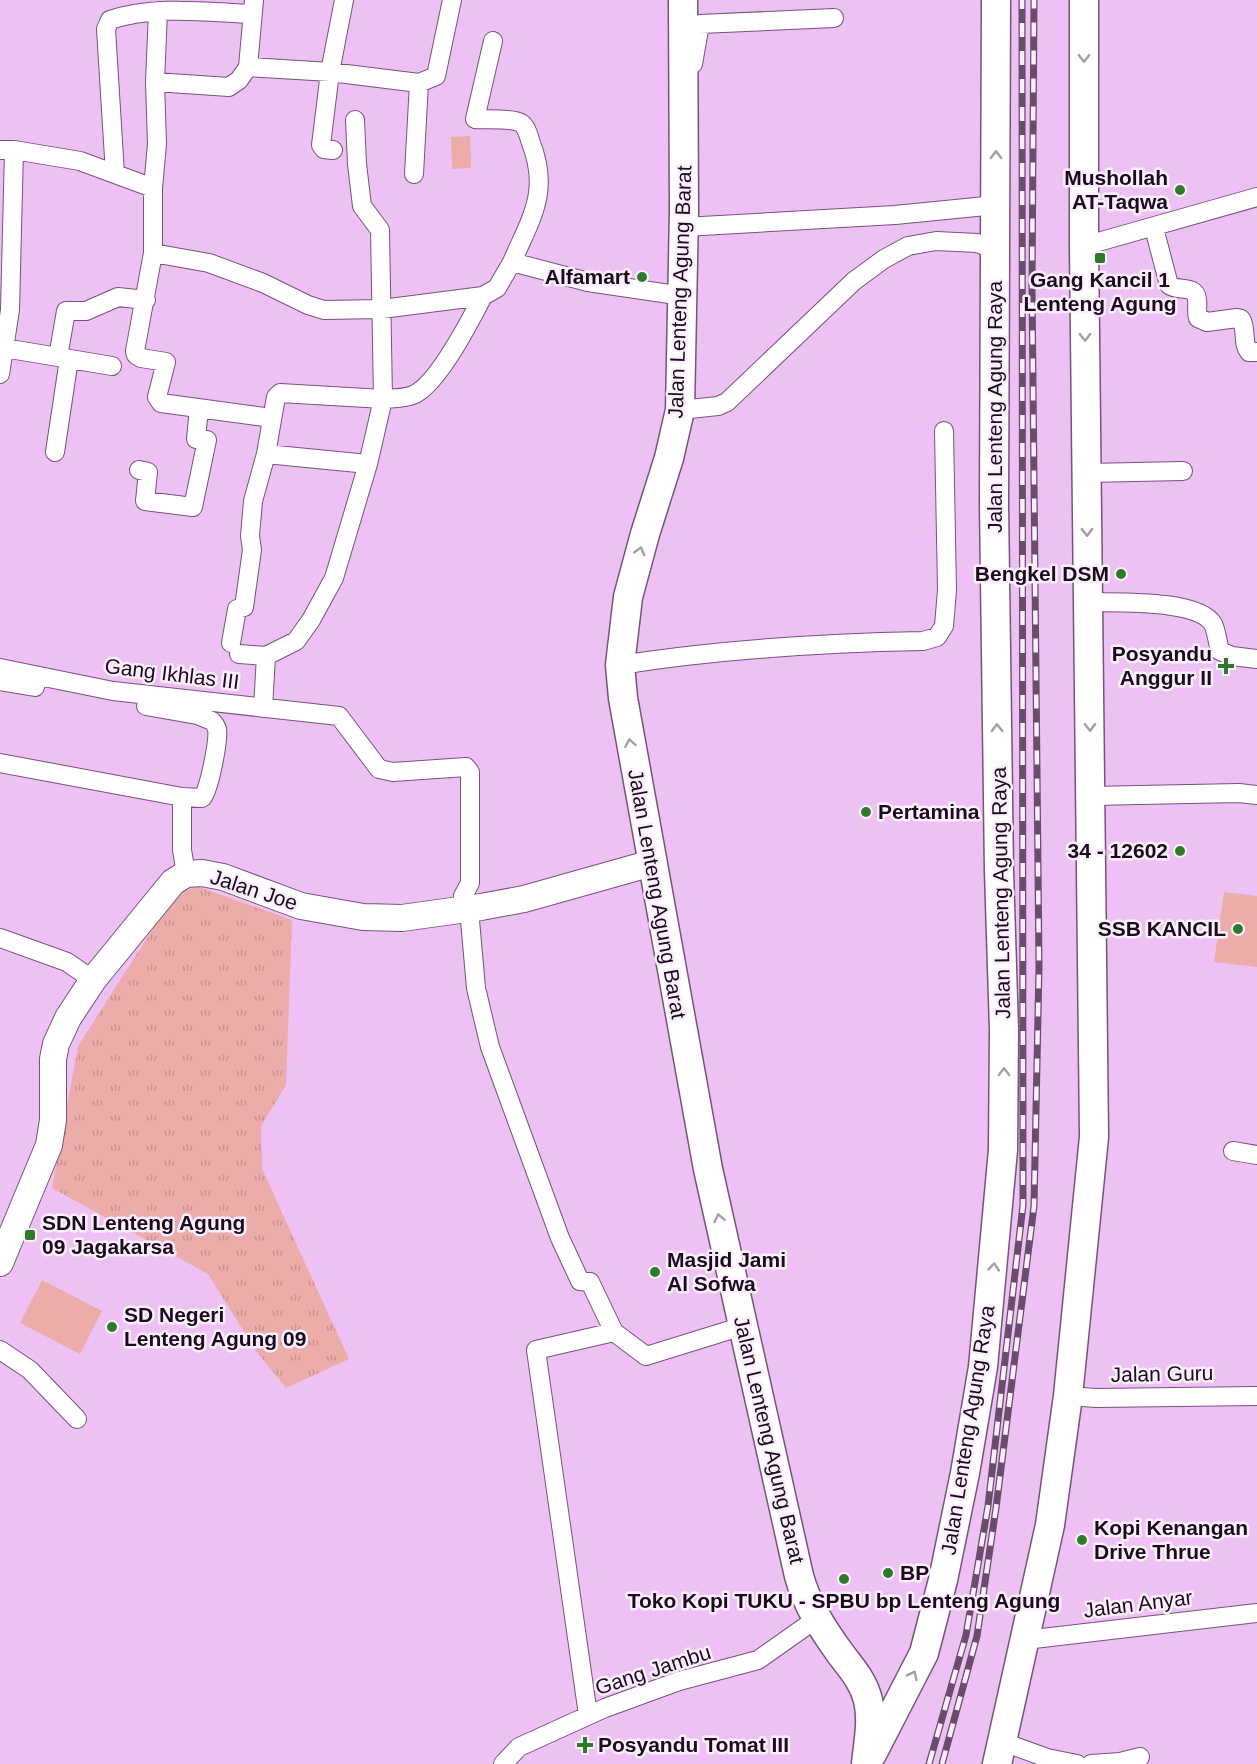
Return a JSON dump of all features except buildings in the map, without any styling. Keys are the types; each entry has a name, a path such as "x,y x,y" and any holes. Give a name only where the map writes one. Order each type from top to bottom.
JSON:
{"main road":[{"name":"Jalan Lenteng Agung Barat","path":"683,0 684,227 680,410 669,458 628,597 620,665 627,727 708,1169 743,1326 799,1576 812,1622 860,1677 868,1700 870,1722 866,1764"},
{"name":"Jalan Lenteng Agung Raya","path":"866,1764 924,1653 943,1580 965,1473 983,1366 1003,1150 1004,1030 994,504 996,0"},
{"path":"991,1755 1024,1645 1050,1525 1068,1396 1094,1137 1084,246 1084,0"},
{"path":"842,1655 851,1721 846,1764"},
{"path":"885,1764 893,1716"}],"street":[{"path":"333,150 324,149 321,145 330,72 344,0"},
{"path":"248,67 330,72 419,83 436,76 452,0"},
{"path":"115,174 107,24 110,20 158,11 252,7 248,67 239,80 229,87 155,82"},
{"path":"158,11 153,253 136,355 165,362 157,397 161,403 272,418"},
{"path":"684,116 700,24 834,18"},
{"path":"153,253 209,263 324,310 382,309 483,296 497,288 539,201 541,178 525,126 519,122 475,119 494,41"},
{"path":"414,174 419,83"},
{"path":"355,120 362,206 380,230 383,399 368,464 334,578 311,621 296,641 266,656 235,648 237,609 244,607 252,550 250,536 253,501 266,454 275,400 280,393 383,399 410,396 424,387 450,355 483,296"},
{"path":"0,374 4,348 7,150 80,161 153,188"},
{"path":"1084,246 1257,197"},
{"path":"684,227 895,215 996,205"},
{"path":"1154,228 1169,285 1175,289 1191,289 1194,292 1197,297 1198,318 1208,322 1241,319 1246,348 1249,352 1257,352"},
{"path":"680,410 718,406 727,402 854,281 884,259 908,246 936,241 969,242 996,250"},
{"path":"512,261 588,282 683,296"},
{"path":"55,452 66,310 86,311 118,297 146,300"},
{"path":"4,348 112,366"},
{"path":"139,470 148,472 145,501 193,507 207,441 196,439 199,408"},
{"path":"620,665 780,646 923,641 937,637 944,626 947,590 944,431"},
{"path":"266,454 368,464"},
{"path":"1087,473 1183,471"},
{"path":"1088,602 1179,606 1198,612 1213,623 1220,651 1232,656 1257,659"},
{"path":"263,708 266,656"},
{"name":"Gang Ikhlas III","path":"0,668 113,691 339,716 379,769 393,772 459,766 468,768 470,772 470,883 463,896 471,908"},
{"path":"0,681 198,715 212,720 217,730 207,791 202,798 182,797 0,763"},
{"path":"1090,796 1239,793 1257,795"},
{"path":"182,797 182,850 186,874"},
{"name":"Jalan Joe","path":"0,1263 49,1145 53,1120 53,1059 56,1044 68,1018 93,980 173,882 186,874 202,873 223,877 301,906 363,917 402,918 524,899 652,863"},
{"path":"471,908 476,988 490,1047 560,1238 580,1281 590,1282 615,1333 646,1356 743,1326"},
{"path":"0,938 67,962 93,980"},
{"path":"1233,1151 1257,1155"},
{"path":"588,1715 536,1350 615,1333"},
{"path":"0,1350 30,1370 77,1419"},
{"name":"Jalan Guru","path":"1068,1396 1096,1398 1257,1396"},
{"name":"Jalan Anyar","path":"1024,1645 1257,1613"},
{"name":"Gang Jambu","path":"503,1764 519,1747 588,1715 679,1681 758,1660 812,1622"},
{"path":"991,1755 1047,1758 1077,1764"},
{"path":"1091,1764 1120,1762 1140,1757"}],"green space":[{"path":"470,136 471,168 452,169 451,137"},
{"path":"196,886 292,920 286,1085 261,1126 262,1169 349,1359 286,1388 256,1351 208,1274 52,1188 78,1046 172,899"},
{"name":"SSB KANCIL","path":"1224,892 1257,896 1257,967 1214,962"},
{"path":"42,1280 102,1311 80,1354 20,1323"}],"railway":[{"path":"929,1764 966,1635 988,1506 1023,1205 1022,0"},
{"path":"942,1764 977,1636 996,1508 1034,1206 1039,967 1032,287 1034,0"}],"place":[{"name":"Mushollah AT-Taqwa","path":"1180,190"},
{"name":"Gang Kancil 1 Lenteng Agung","path":"1100,258"},
{"name":"Alfamart","path":"642,277"},
{"name":"Bengkel DSM","path":"1121,574"},
{"name":"Posyandu Anggur II","path":"1226,666"},
{"name":"Pertamina","path":"866,812"},
{"name":"34 - 12602","path":"1180,851"},
{"name":"SSB KANCIL","path":"1238,929"},
{"name":"SDN Lenteng Agung 09 Jagakarsa","path":"30,1235"},
{"name":"Masjid Jami Al Sofwa","path":"655,1272"},
{"name":"SD Negeri Lenteng Agung 09","path":"112,1327"},
{"name":"Kopi Kenangan Drive Thrue","path":"1082,1540"},
{"name":"BP","path":"888,1573"},
{"name":"Toko Kopi TUKU - SPBU bp Lenteng Agung","path":"844,1579"},
{"name":"Posyandu Tomat III","path":"585,1745"}]}
